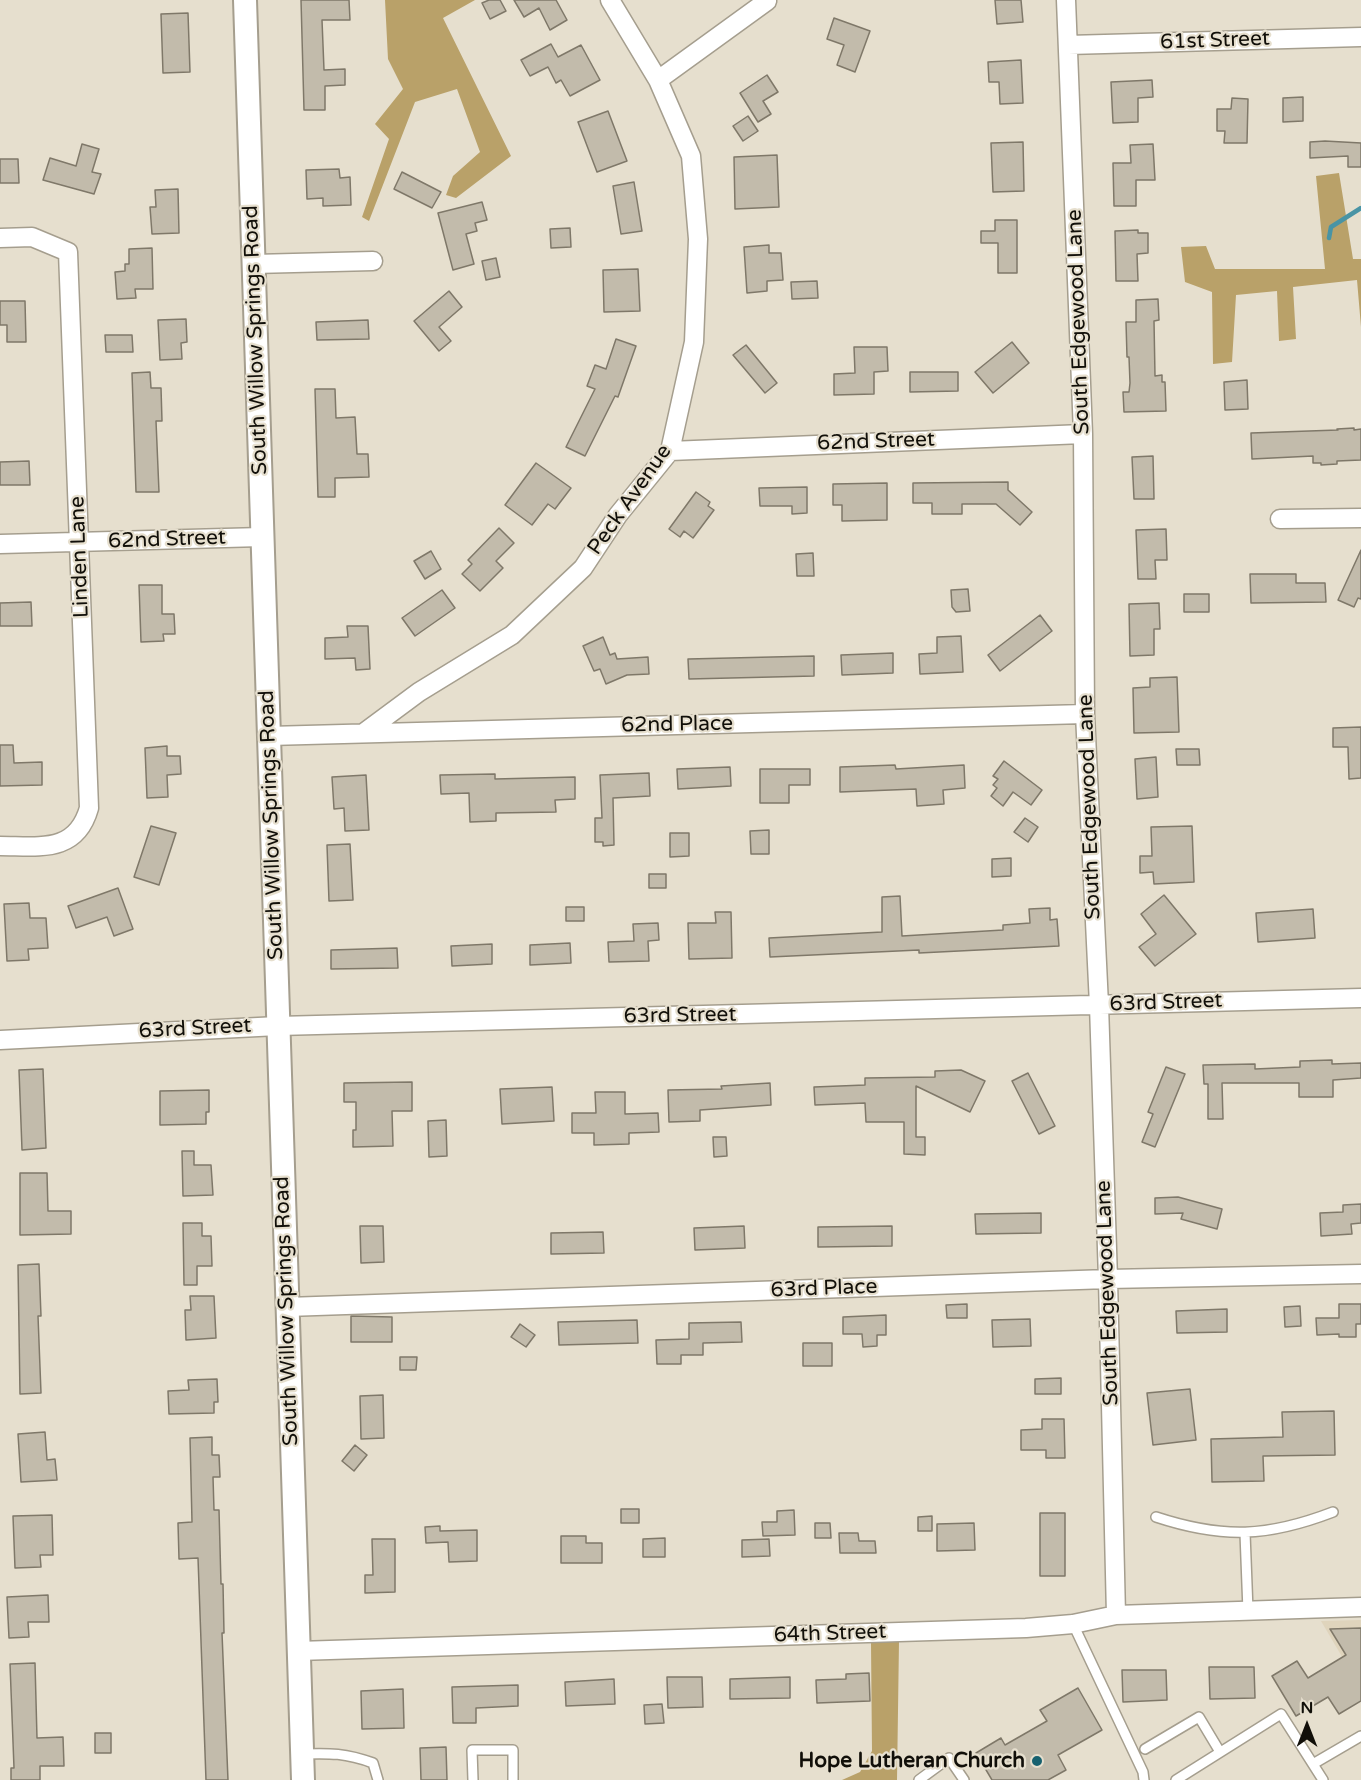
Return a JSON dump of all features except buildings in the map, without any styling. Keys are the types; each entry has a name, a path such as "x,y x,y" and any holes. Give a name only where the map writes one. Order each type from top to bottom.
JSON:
{"street":[{"name":"South Willow Springs Road","path":"245,0 303,1780"},
{"name":"Peck Avenue","path":"365,732 419,692 512,635 583,568 618,515 670,451 694,342 698,238 691,156 658,80 610,0"},
{"name":"South Edgewood Lane","path":"1066,0 1083,434 1085,714 1099,1005 1116,1615"},
{"path":"658,80 767,1"},
{"name":"61st Street","path":"1068,45 1361,37"},
{"name":"Linden Lane","path":"0,238 32,237 68,252 89,808 84,824 76,834 55,846 0,846"},
{"path":"254,264 373,261"},
{"name":"62nd Street","path":"670,451 1083,434"},
{"path":"1280,519 1361,518"},
{"name":"62nd Street","path":"0,544 262,537"},
{"name":"62nd Place","path":"269,736 1085,714"},
{"name":"63rd Street","path":"0,1040 278,1026 1361,998"},
{"name":"63rd Place","path":"287,1307 1108,1279 1361,1274"},
{"name":"64th Street","path":"298,1651 1014,1629 1073,1624 1116,1615 1361,1607"}],"lane":[{"path":"1156,1516 1200,1528 1245,1533 1285,1527 1333,1512"},
{"path":"1245,1533 1248,1611"},
{"path":"1073,1624 1143,1772 1144,1780"},
{"path":"1176,1780 1281,1714 1323,1780"},
{"path":"1145,1749 1198,1717 1220,1752"},
{"path":"1313,1764 1361,1736"},
{"path":"473,1780 472,1750 513,1750 513,1780"},
{"path":"302,1754 351,1755 373,1763 378,1780"},
{"path":"919,1780 948,1758 964,1780"}],"shaded area":[{"path":"385,0 475,0 443,18 511,156 456,198 446,195 453,176 480,152 457,89 415,102 369,221 362,217 389,139 375,124 403,89 388,59"},
{"path":"1339,173 1353,259 1361,259 1361,327 1357,280 1293,287 1296,339 1279,341 1277,291 1236,295 1232,362 1213,364 1212,292 1185,282 1181,247 1206,246 1215,269 1325,269 1316,176"},
{"path":"1361,1620 1361,1689 1321,1621"},
{"path":"899,1641 897,1780 842,1780 860,1772 872,1751 871,1643"}],"waterway":[{"path":"1329,238 1331,227 1361,208"}],"place":[{"name":"Hope Lutheran Church","path":"1037,1761"}]}
